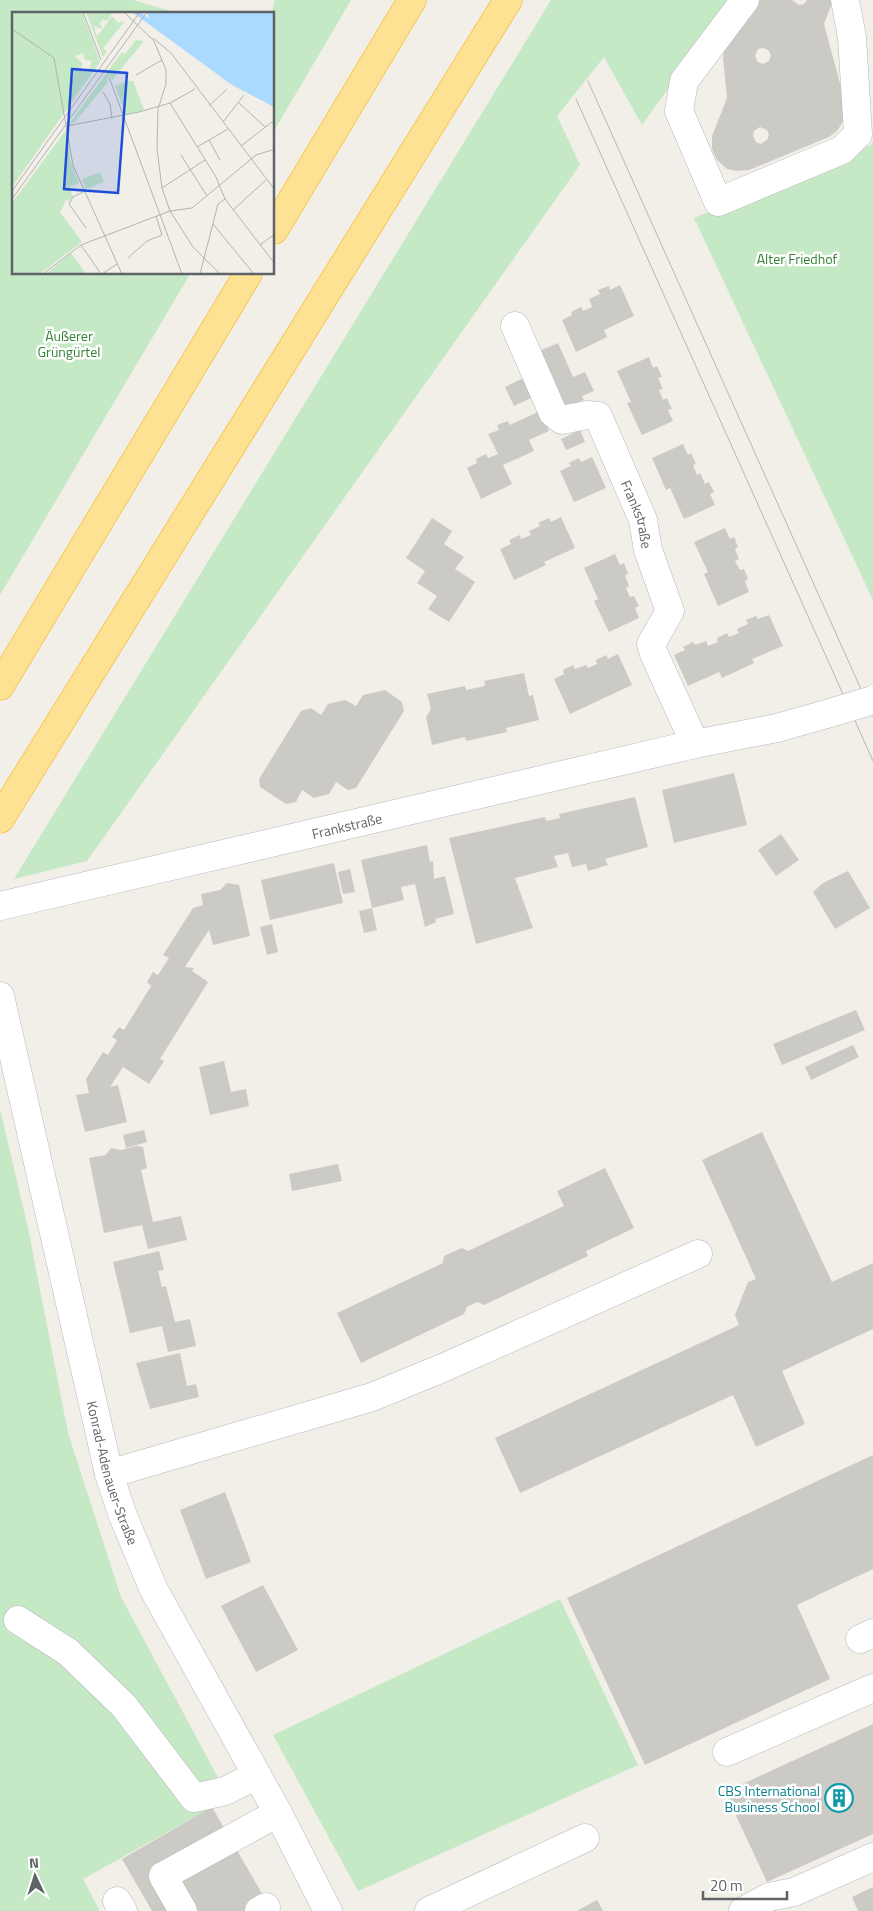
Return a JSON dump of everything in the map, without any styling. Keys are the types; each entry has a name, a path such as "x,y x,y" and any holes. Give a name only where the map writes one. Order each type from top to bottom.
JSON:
{"highway":[{"path":"275,228 412,0"},
{"path":"0,819 508,0"},
{"path":"4,680 247,275"}],"street":[{"path":"745,0 684,81 679,111 718,202 842,150 858,134 852,37 846,0"},
{"name":"Frankstraße","path":"515,326 553,413 562,420 587,414 598,416 644,520 648,550 670,611 652,644 654,654 695,744"},
{"name":"Frankstraße","path":"0,906 695,744 777,728 873,700"},
{"name":"Konrad-Adenauer-Straße","path":"0,996 109,1474 123,1516 154,1590 278,1813 328,1911"},
{"path":"109,1474 372,1397 698,1254"},
{"path":"18,1620 68,1652 124,1706 194,1798 225,1791 257,1775"},
{"path":"727,1752 873,1688"},
{"path":"183,1911 163,1876 278,1813"},
{"path":"429,1911 585,1838"},
{"path":"743,1911 769,1897 799,1902 873,1857"}],"green space":[{"name":"Äußerer Grüngürtel","path":"0,0 133,0 174,12 12,12 12,275 189,275 0,595"},
{"path":"275,0 351,0 275,129 275,12 272,12"},
{"path":"551,0 732,0 642,125 604,57 557,116 580,165 87,861 14,879"},
{"name":"Alter Friedhof","path":"873,141 873,600 694,218 871,145"},
{"path":"0,1109 28,1228 68,1433 121,1597 229,1798 83,1879 100,1911 0,1911"},
{"path":"560,1599 638,1765 358,1891 273,1735"}],"building":[{"path":"760,0 792,0 799,5 804,4 807,0 833,0 824,24 845,102 844,120 837,131 829,137 749,170 737,171 727,169 717,160 712,149 712,136 727,98 723,58 724,47","holes":["758,49 768,50 771,55 769,61 763,64 758,62 755,56","760,127 767,130 769,135 767,140 761,144 756,142 753,136 754,131"]},
{"path":"620,285 634,316 604,330 607,337 576,352 562,320 572,315 571,312 581,307 583,311 592,307 589,299 600,294 598,290 609,286 610,290"},
{"path":"558,343 573,377 585,372 594,391 582,396 584,400 565,408 539,351"},
{"path":"649,357 653,368 657,366 662,377 658,378 663,389 659,390 663,400 667,398 672,409 668,410 673,421 642,435 627,403 631,402 617,371"},
{"path":"524,378 533,397 514,406 505,387"},
{"path":"540,411 549,431 529,440 534,451 503,465 512,484 481,499 467,468 477,463 476,459 486,454 488,458 498,454 488,434 499,430 497,425 508,421 510,425"},
{"path":"580,430 585,442 566,450 561,439"},
{"path":"683,444 688,455 691,453 696,464 693,465 697,475 700,473 705,484 709,482 714,492 710,494 715,505 684,519 670,488 666,490 652,458"},
{"path":"592,457 606,488 574,502 560,471 571,466 569,463 579,458 581,462"},
{"path":"561,517 575,548 544,562 546,565 514,580 500,549 511,544 509,540 520,535 521,539 531,535 529,531 540,526 538,523 549,518 551,522"},
{"path":"432,518 452,531 444,544 464,557 455,569 475,582 449,622 428,609 437,596 417,583 425,571 406,558"},
{"path":"725,528 730,539 734,537 738,547 735,549 739,559 735,561 740,570 744,569 748,579 745,581 749,592 718,606 704,574 708,572 694,542"},
{"path":"615,554 620,565 624,563 628,574 625,575 629,586 626,588 630,597 634,596 639,606 635,608 639,618 609,632 594,601 598,599 584,568"},
{"path":"769,615 783,646 752,659 754,663 722,678 719,672 688,686 674,655 685,650 683,647 693,642 695,645 706,641 708,646 718,642 717,638 727,633 729,637 739,633 737,629 748,624 746,620 756,616 758,619"},
{"path":"618,654 632,685 570,714 554,679 564,674 563,670 573,665 575,669 586,665 588,668 597,664 596,660 606,655 608,659"},
{"path":"524,673 529,696 533,695 539,720 506,728 507,732 466,741 465,737 432,745 426,717 431,709 427,694 465,686 466,690 485,686 484,681"},
{"path":"385,690 402,702 404,711 356,788 348,790 336,782 329,794 314,798 302,790 296,802 286,804 260,787 259,779 301,711 311,708 321,715 328,704 345,700 356,706 363,695"},
{"path":"734,773 747,825 674,843 662,790"},
{"path":"635,797 648,847 605,859 608,865 588,871 586,864 572,867 568,853 554,856 558,867 515,878 533,928 476,944 449,838 545,817 546,821 560,818 559,814"},
{"path":"781,834 799,860 776,876 758,850"},
{"path":"427,845 430,862 433,861 434,879 445,876 454,914 435,919 436,922 425,927 415,884 401,887 404,900 372,908 361,860"},
{"path":"334,863 343,903 270,920 261,880"},
{"path":"350,869 355,892 343,894 338,872"},
{"path":"848,871 870,908 835,929 813,892 823,883"},
{"path":"227,883 239,885 250,936 213,945 209,930 185,967 194,968 192,971 208,982 160,1059 164,1061 149,1084 123,1067 110,1087 118,1085 127,1122 85,1132 76,1095 89,1093 86,1079 103,1052 108,1055 117,1040 112,1037 119,1027 124,1030 151,986 147,982 153,972 158,975 169,958 163,955 193,908 203,905 201,894 220,890"},
{"path":"372,908 377,930 364,933 359,911"},
{"path":"272,924 278,952 267,955 260,927"},
{"path":"856,1010 865,1030 782,1065 773,1044"},
{"path":"853,1045 859,1057 811,1080 805,1067"},
{"path":"224,1061 231,1092 246,1089 249,1106 210,1115 199,1067"},
{"path":"144,1130 147,1142 126,1148 123,1135"},
{"path":"762,1132 832,1282 873,1263 873,1329 782,1371 805,1424 756,1447 733,1395 520,1493 495,1438 739,1325 735,1315 748,1282 756,1279 702,1160"},
{"path":"136,1146 143,1147 147,1168 141,1170 153,1222 181,1216 187,1240 148,1249 142,1225 104,1233 89,1158 106,1155 111,1148 121,1150"},
{"path":"338,1164 342,1181 292,1191 289,1174"},
{"path":"605,1168 634,1228 586,1251 588,1256 484,1305 477,1302 467,1307 464,1314 361,1363 337,1313 443,1263 444,1256 462,1248 468,1251 564,1206 557,1191"},
{"path":"159,1251 164,1270 158,1271 162,1287 166,1286 175,1322 190,1319 196,1346 168,1352 162,1326 130,1333 113,1262"},
{"path":"180,1353 187,1386 196,1384 199,1397 150,1409 136,1363"},
{"path":"873,1455 873,1569 797,1605 830,1679 645,1765 567,1598"},
{"path":"225,1492 251,1562 206,1579 180,1510"},
{"path":"263,1585 298,1650 256,1672 221,1606"},
{"path":"873,1724 873,1834 767,1882 725,1792"},
{"path":"212,1807 272,1911 152,1911 122,1859"},
{"path":"873,1887 873,1911 858,1911 852,1897"},
{"path":"597,1900 603,1911 577,1911"}],"tram line":[{"path":"588,81 873,716"},
{"path":"576,99 873,761"}],"place":[{"name":"CBS International Business School","path":"839,1798"}]}
